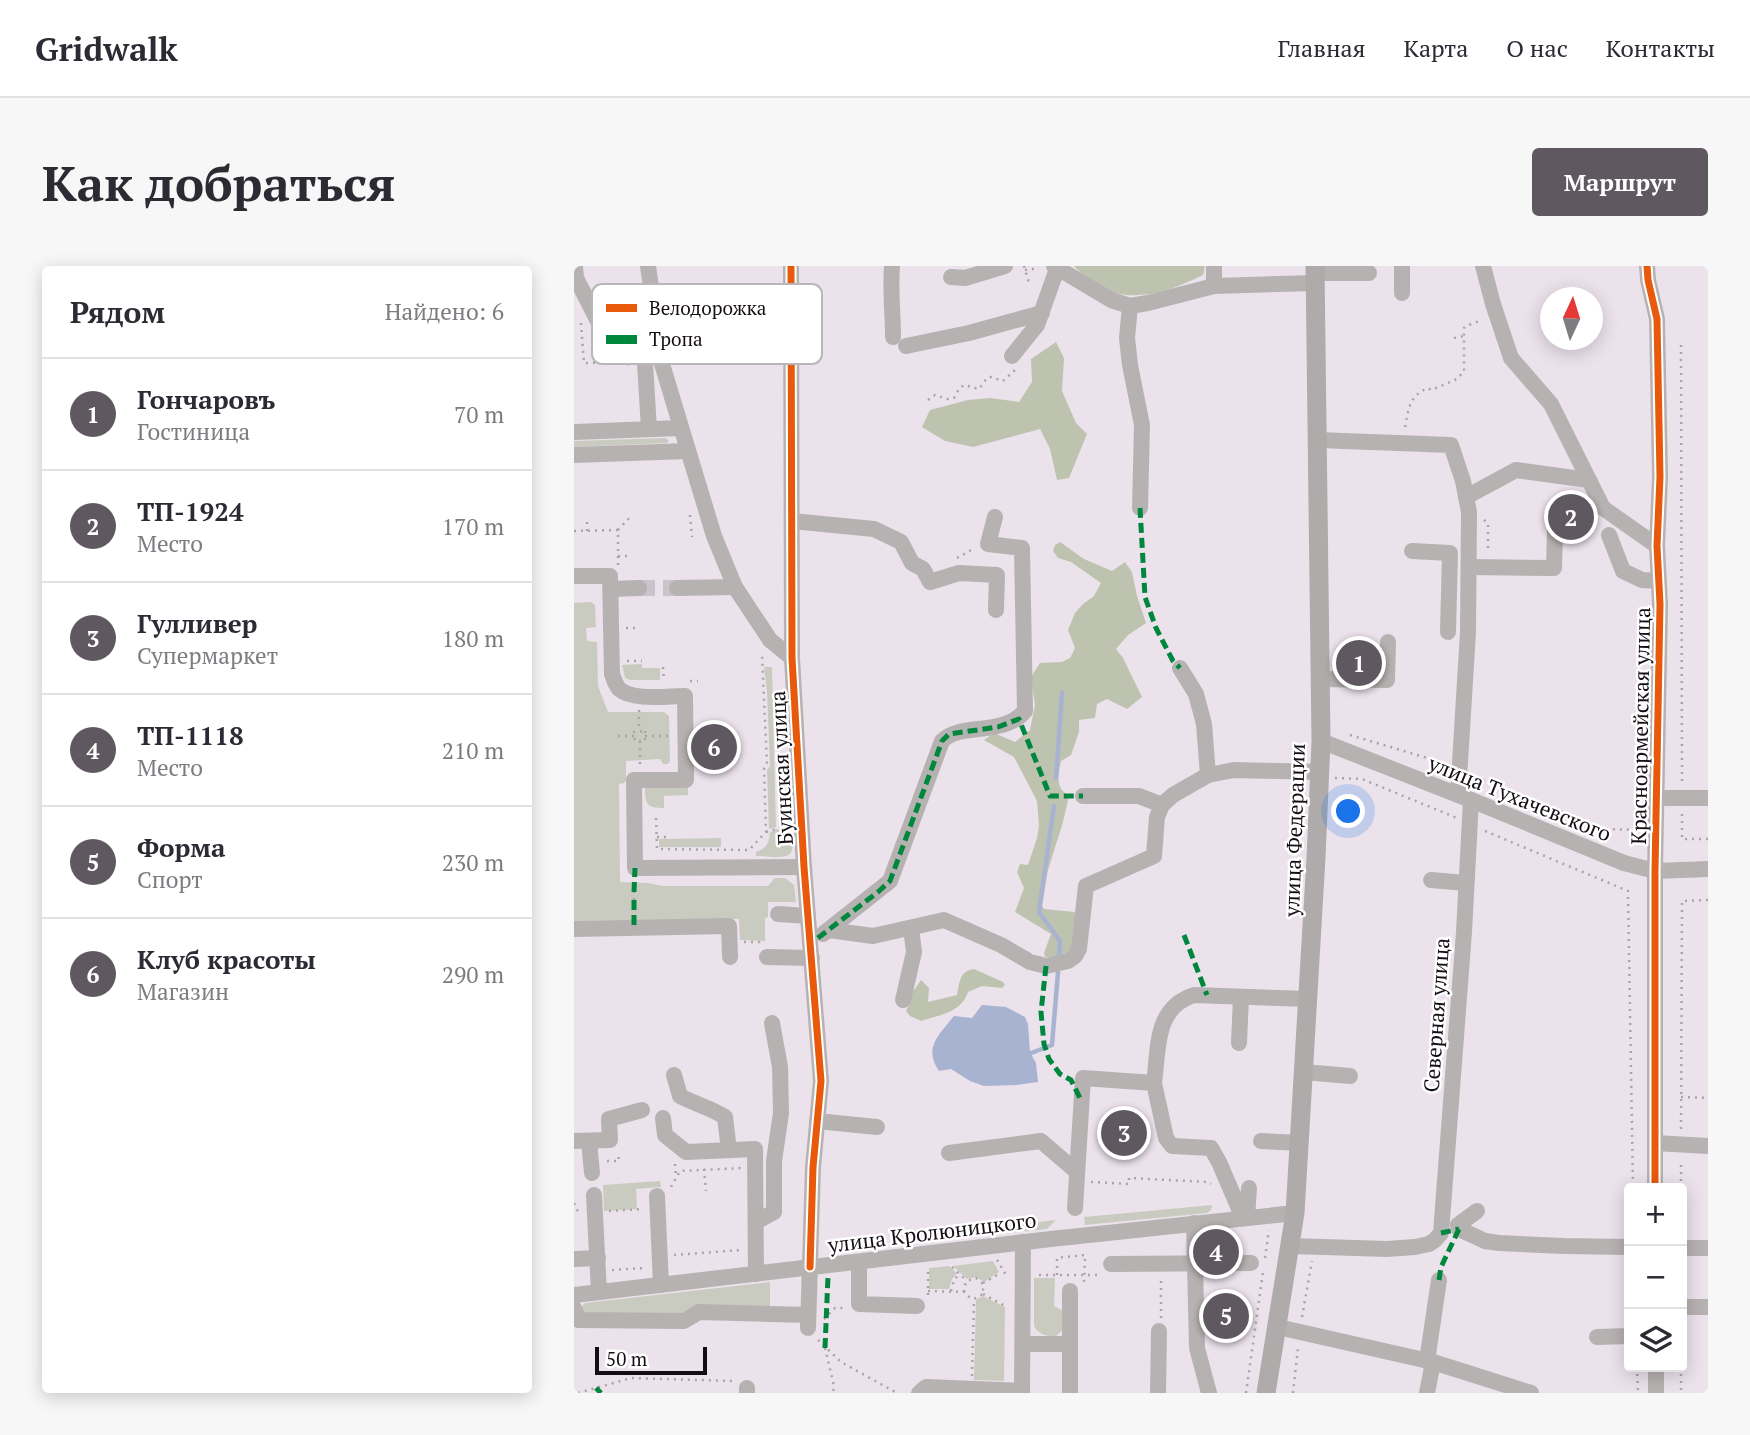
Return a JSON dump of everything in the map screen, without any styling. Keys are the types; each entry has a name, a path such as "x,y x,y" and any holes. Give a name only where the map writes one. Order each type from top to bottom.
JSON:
{"main road":[{"name":"улица Федерации","path":"1266,1393 1295,1213 1320,772 1315,274"}],"street":[{"path":"575,266 576,278 592,309"},
{"path":"648,266 651,284"},
{"name":"Буинская улица","path":"791,266 791,284"},
{"path":"892,266 890,290 899,342 969,333 1042,313"},
{"path":"951,277 965,278 1005,266"},
{"path":"1214,266 1214,286"},
{"path":"1402,266 1402,293"},
{"path":"1483,266 1511,358 1551,404 1603,508 1657,546"},
{"name":"Красноармейская улица","path":"1647,266 1657,319 1660,477 1657,546 1660,604 1655,870 1655,1183"},
{"path":"1016,350 1037,325 1055,267 1111,300 1130,306 1214,286 1315,274 1369,273"},
{"path":"1130,306 1127,338 1142,425 1140,508"},
{"path":"645,364 649,429"},
{"path":"662,364 714,536 735,587 770,640 792,658"},
{"name":"Буинская улица","path":"791,364 792,658 801,825 821,1082 813,1167 808,1321"},
{"path":"574,432 681,428"},
{"path":"1317,440 1401,444"},
{"name":"Северная улица","path":"1314,1247 1415,1247 1429,1244 1440,1233 1466,883 1464,797 1460,770 1469,594 1469,512 1463,481 1451,445 1401,444"},
{"path":"574,455 688,451"},
{"path":"1466,497 1516,470 1589,480"},
{"path":"763,950 811,951 829,930 890,881 942,741 948,734 998,727 1019,719 1026,712 1022,548 988,544 995,517"},
{"path":"792,521 874,529 901,542 912,563 923,569 930,582 959,573 997,575 996,610"},
{"path":"1469,567 1554,568 1555,531"},
{"path":"1609,535 1623,571 1642,580 1658,581"},
{"path":"1412,551 1450,553 1448,632"},
{"path":"574,576 610,576 612,674 619,689 638,696 685,696 686,780 634,780 635,868 804,867"},
{"path":"677,588 735,587"},
{"path":"611,589 639,588"},
{"path":"1449,593 1469,594"},
{"path":"1320,679 1387,680 1388,642"},
{"path":"1181,668 1196,694 1204,724 1208,775"},
{"name":"улица Тухачевского","path":"1321,741 1623,863 1655,870 1708,869"},
{"path":"829,930 873,936 944,920 1001,945 1030,962 1046,966 1056,965 1075,956 1079,948 1086,886 1154,856 1157,817 1162,805 1173,795 1208,775 1234,770 1320,772"},
{"path":"1083,796 1139,796 1162,805"},
{"path":"1656,798 1708,798"},
{"path":"1431,880 1466,883"},
{"path":"778,915 808,916"},
{"path":"574,929 729,926 730,957"},
{"path":"903,1000 914,953 912,928"},
{"path":"1245,1218 1211,1148 1172,1146 1166,1138 1154,1083 1164,1019 1171,1007 1181,999 1194,995 1308,999"},
{"path":"1239,1043 1241,997"},
{"path":"756,1222 774,1212 774,1161 781,1113 780,1067 772,1023"},
{"path":"1304,1072 1350,1076"},
{"path":"674,1075 680,1096 725,1117 729,1150"},
{"path":"1075,1208 1083,1078 1154,1083"},
{"path":"592,1174 582,1141 610,1140 609,1119 642,1110"},
{"path":"663,1118 665,1135 686,1152 755,1149 756,1273"},
{"path":"817,1121 877,1126"},
{"path":"949,1153 1041,1141 1077,1176"},
{"path":"1261,1141 1300,1143"},
{"path":"1655,1143 1708,1146"},
{"path":"1245,1218 1249,1188"},
{"path":"594,1195 600,1292"},
{"path":"660,1285 661,1198"},
{"path":"1477,1211 1462,1220 1458,1229 1485,1241 1624,1247"},
{"name":"улица Кролюницкого","path":"574,1295 1295,1213"},
{"path":"1194,1223 1197,1348 1209,1393"},
{"path":"919,1393 926,1387 1022,1392 1023,1242"},
{"path":"1291,1246 1314,1247"},
{"path":"1687,1248 1708,1248"},
{"path":"574,1259 598,1258"},
{"path":"859,1262 859,1304 917,1306"},
{"path":"1111,1264 1251,1263"},
{"path":"1427,1393 1439,1280"},
{"path":"1070,1291 1070,1393"},
{"path":"1687,1307 1708,1307"},
{"path":"574,1308 579,1320 684,1321 699,1312 808,1321"},
{"path":"1278,1326 1430,1362 1511,1390 1531,1393"},
{"path":"1158,1393 1160,1329"},
{"path":"1597,1337 1624,1336"},
{"path":"1023,1344 1070,1344"},
{"path":"1656,1372 1656,1393"}],"path":[{"path":"1030,283 1024,268 1035,268"},
{"path":"1401,444 1410,404 1418,393 1455,380 1464,372 1464,328 1497,316"},
{"path":"579,319 584,363 592,363"},
{"path":"1454,338 1464,336"},
{"path":"1681,345 1682,839 1708,839"},
{"path":"928,400 935,395 954,398 961,386 979,388 987,378 1000,381 1006,379 1024,359 1016,350"},
{"path":"628,364 634,369"},
{"path":"618,565 618,530 632,514"},
{"path":"690,514 692,537"},
{"path":"587,520 587,531"},
{"path":"574,531 618,530"},
{"path":"1488,545 1493,545"},
{"path":"618,556 631,556"},
{"path":"762,654 767,764 764,769 766,832"},
{"path":"620,662 642,661"},
{"path":"663,667 664,681"},
{"path":"687,681 698,681"},
{"path":"638,696 639,731"},
{"path":"645,731 645,736 645,741 635,741 634,732 645,731"},
{"path":"645,736 685,735"},
{"path":"618,736 635,736"},
{"path":"1362,738 1439,761 1605,829 1639,829 1656,833"},
{"path":"640,741 641,780"},
{"path":"656,818 657,849 749,850 766,832 780,827 801,825"},
{"path":"657,837 668,837"},
{"path":"634,891 634,900"},
{"path":"1628,891 1633,1183"},
{"path":"1681,1183 1682,901 1708,900"},
{"path":"751,942 763,950"},
{"path":"1681,1097 1708,1098"},
{"path":"674,1157 676,1178"},
{"path":"595,1212 661,1198 680,1171 741,1167 746,1173"},
{"path":"704,1169 706,1191"},
{"path":"1207,1172 1207,1182"},
{"path":"1077,1176 1129,1184 1129,1178 1207,1182 1217,1186"},
{"path":"1246,1393 1272,1215"},
{"path":"673,1245 674,1255"},
{"path":"1293,1393 1314,1247"},
{"path":"1056,1275 1057,1258 1085,1255 1084,1275"},
{"path":"998,1262 1006,1275 1006,1285"},
{"path":"952,1267 967,1281"},
{"path":"928,1270 928,1291 964,1292"},
{"path":"951,1292 959,1273"},
{"path":"983,1283 999,1274"},
{"path":"1160,1329 1161,1275"},
{"path":"976,1278 983,1283 983,1294 974,1298 967,1296 964,1287 967,1281 976,1278"},
{"path":"983,1294 1007,1307 1007,1296"},
{"path":"972,1389 974,1298"},
{"path":"808,1321 815,1328 835,1308 845,1308"},
{"path":"834,1393 825,1348 841,1362 897,1393"},
{"path":"1637,1372 1638,1393"},
{"path":"1681,1372 1681,1393"},
{"path":"578,1393 631,1378 745,1387"}],"shaded area":[{"path":"669,440 667,443 574,447 574,441"},
{"path":"591,602 595,605 596,627 586,628 587,641 597,642 598,686 608,712 664,712 669,716 668,764 663,764 660,759 626,761 626,781 619,784 620,882 663,886 768,886 775,878 785,878 794,885 796,902 768,902 765,941 740,940 739,919 574,921 574,603"},
{"path":"642,664 642,668 660,668 660,680 625,678 622,665"},
{"path":"764,667 772,667 776,827 769,829 767,770 770,766"},
{"path":"645,788 688,788 688,795 664,796 664,808 654,807 647,802"},
{"path":"777,829 790,834 792,850 789,854 779,857 756,856 756,852 767,845 770,832"},
{"path":"721,838 721,847 659,847 659,839"},
{"path":"660,1181 661,1187 636,1189 637,1209 604,1211 603,1185"},
{"path":"1212,1205 1207,1213 1085,1225 1084,1217"},
{"path":"1056,1220 1047,1229 932,1241 924,1237 933,1234"},
{"path":"993,1261 999,1272 984,1282 976,1277 967,1279 953,1266"},
{"path":"949,1266 957,1273 949,1289 929,1289 929,1268"},
{"path":"1034,1278 1055,1278 1054,1306 1065,1312 1065,1328 1055,1337 1043,1334 1034,1326"},
{"path":"770,1282 770,1307 682,1315 584,1314 581,1307 585,1303"},
{"path":"983,1296 1005,1307 1004,1381 974,1380 976,1300"}],"green space":[{"path":"1074,266 1205,266 1203,275 1190,281 1163,291 1135,295 1108,291 1094,284"},
{"path":"1056,342 1064,358 1062,391 1076,423 1087,434 1069,478 1057,480 1050,449 1040,429 973,447 945,441 922,427 930,410 968,400 990,398 1019,402 1032,382 1031,359"},
{"path":"1060,542 1084,559 1112,571 1125,562 1132,572 1146,623 1128,635 1116,649 1142,697 1127,709 1107,699 1097,704 1095,718 1079,720 1079,732 1071,755 1061,761 1060,785 1069,796 1048,870 1042,906 1044,909 1074,912 1079,916 1078,932 1074,945 1068,952 1045,957 1051,934 1015,912 1024,888 1017,872 1020,864 1028,865 1037,838 1037,801 1014,757 984,740 994,733 1015,742 1030,730 1035,705 1031,677 1040,663 1062,662 1070,658 1075,648 1068,630 1075,613 1094,596 1101,583 1071,562 1058,558 1053,551 1055,545"},
{"path":"974,969 1005,985 1002,988 982,986 968,992 955,1009 921,1021 906,1011 911,991 921,980 929,988 928,1002 957,995 963,975"}],"water":[{"path":"982,1005 1006,1007 1025,1017 1038,1082 984,1086 951,1069 939,1071 932,1055 938,1035 954,1016 972,1018"}],"waterway":[{"path":"1056,778 1062,693"},
{"path":"1054,806 1039,912 1060,941 1059,956"},
{"path":"1026,1055 1052,1045 1058,972"}],"tunnel":[{"path":"639,588 677,588"}],"marked path":[{"path":"1140,508 1145,597 1156,628 1173,661 1180,668"},
{"path":"811,949 810,944 890,881 942,741 949,734 998,727 1019,719 1050,796 1083,796"},
{"path":"634,892 635,868"},
{"path":"634,900 634,928"},
{"path":"1184,935 1207,995"},
{"path":"1046,966 1041,1012 1044,1044 1049,1059 1060,1074 1071,1080 1081,1100"},
{"path":"1441,1233 1459,1229"},
{"path":"1439,1280 1441,1267 1459,1229"},
{"path":"825,1348 828,1276"},
{"path":"596,1388 601,1393"}],"cycle path":[{"path":"791,266 791,284"},
{"path":"1647,266 1657,319 1660,477 1657,546 1660,604 1655,871 1655,1183"},
{"path":"791,364 792,658 804,867 821,1081 813,1167 810,1267"}],"place":[{"name":"ТП-1924","path":"1571,517"},
{"name":"Гончаровъ","path":"1359,663"},
{"name":"Клуб красоты","path":"714,747"},
{"name":"Гулливер","path":"1124,1133"},
{"name":"ТП-1118","path":"1216,1252"},
{"name":"Форма","path":"1226,1316"}]}
